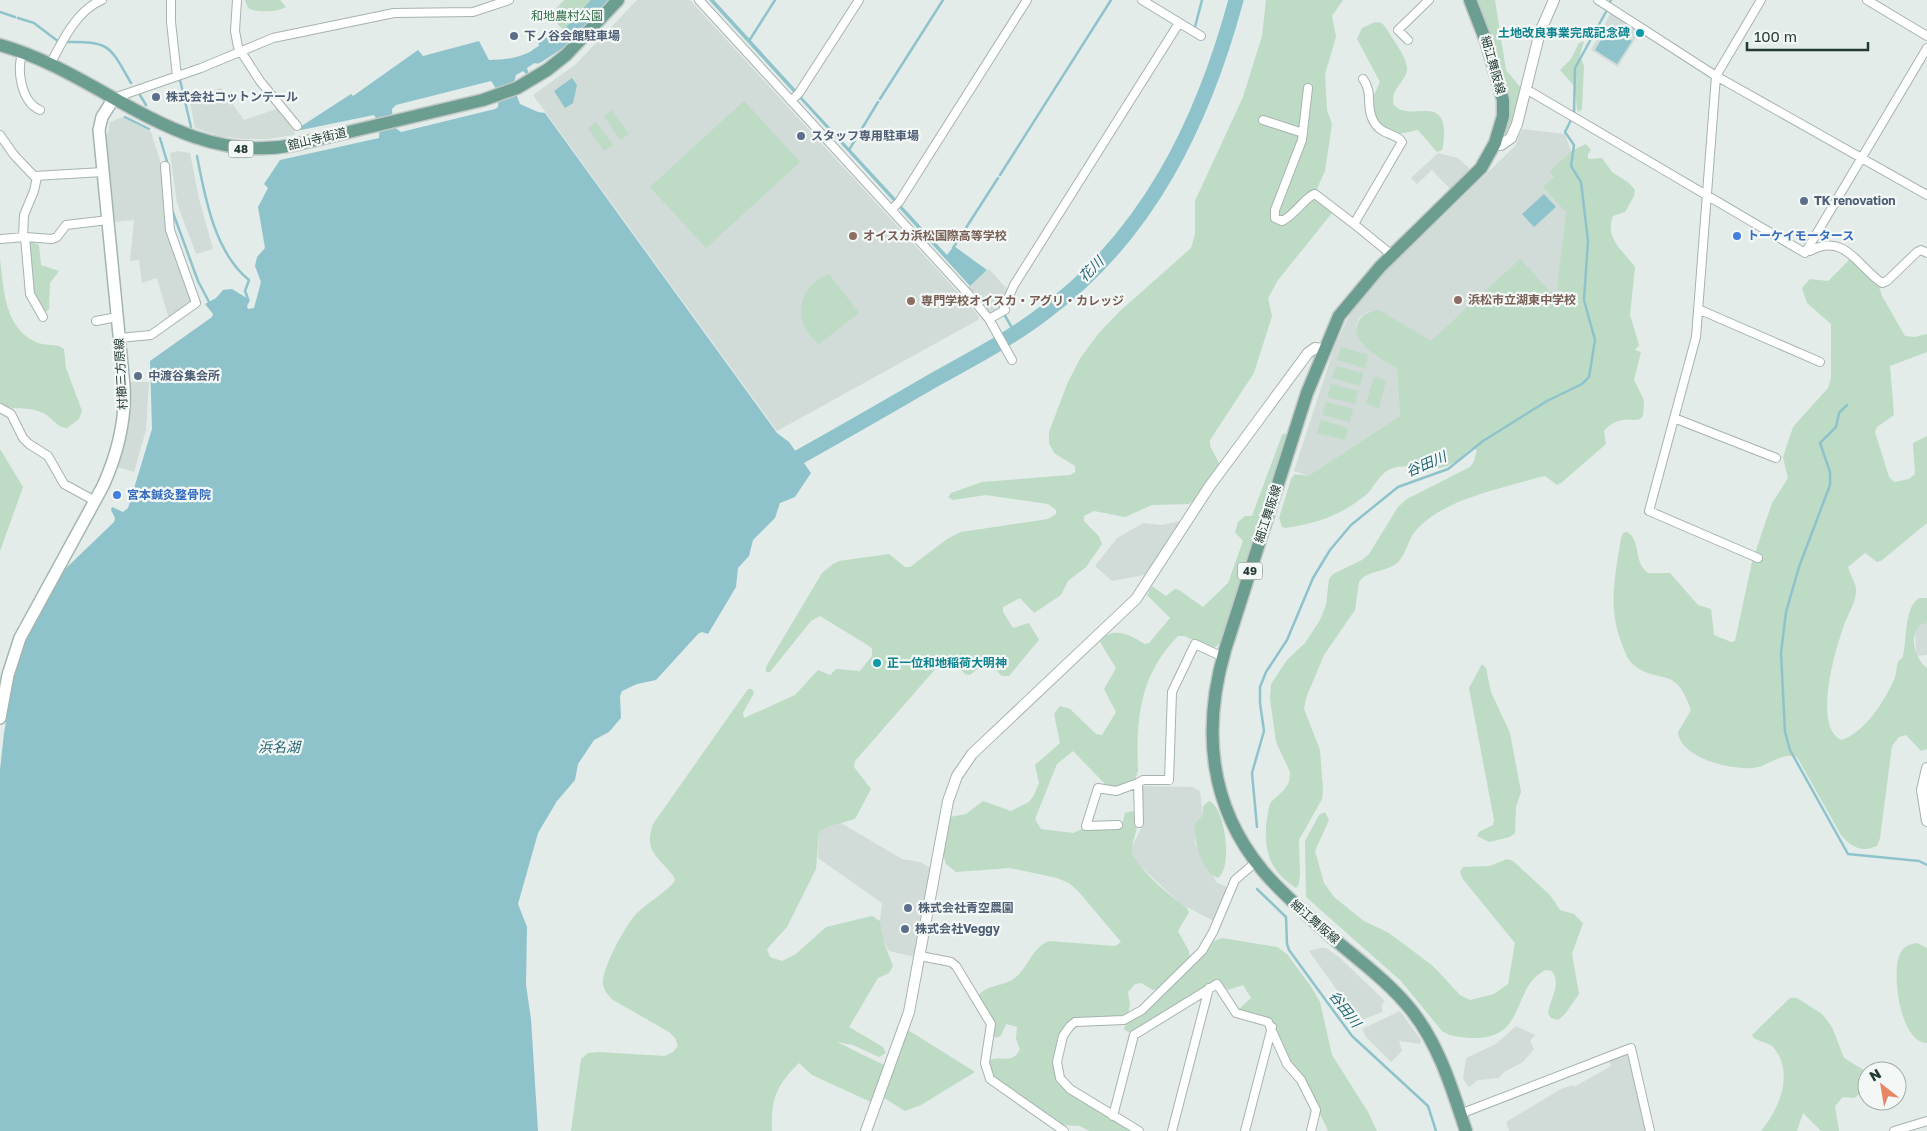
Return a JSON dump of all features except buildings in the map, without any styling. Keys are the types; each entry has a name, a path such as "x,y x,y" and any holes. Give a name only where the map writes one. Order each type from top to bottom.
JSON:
{"main road":[{"name":"舘山寺街道","path":"0,45 51,63 183,134 218,146 237,149 281,148 496,96 517,88 557,63 618,0"},
{"name":"細江舞阪線","path":"1466,1131 1438,1054 1410,1009 1382,981 1282,892 1256,862 1229,815 1214,766 1212,715 1223,657 1307,393 1342,310 1392,255 1481,168 1495,143 1503,116 1503,100 1487,44 1470,0"},
{"name":"村櫛三方原線","path":"0,718 8,675 20,638 95,501 113,462 123,425 125,399 100,125 114,98"}],"street":[{"path":"51,63 80,16 91,6 102,0"},
{"path":"171,0 171,22 177,76"},
{"path":"237,0 235,31 240,51 260,81 297,126"},
{"path":"114,98 177,76 273,38 386,14 473,12 508,0"},
{"path":"699,0 990,321 1012,360"},
{"path":"791,101 799,93 858,0"},
{"path":"891,210 899,202 1027,0"},
{"path":"1142,0 1201,36"},
{"path":"1408,40 1398,30 1429,0"},
{"path":"1495,143 1501,145 1511,138 1517,124 1542,24 1554,0"},
{"path":"1598,0 1716,76 1927,195"},
{"path":"1758,558 1649,510 1696,336 1716,76 1761,0"},
{"path":"1867,0 1927,36"},
{"path":"990,321 1005,310 1004,308 1014,285 1180,24"},
{"path":"1525,91 1531,92 1805,253 1927,48"},
{"path":"23,52 20,60 23,90 35,108 40,110"},
{"path":"1354,224 1402,142 1398,137 1383,132 1373,120 1369,88 1363,79"},
{"path":"1308,88 1303,133 1296,158 1275,210 1275,218 1282,221 1286,220 1297,212 1314,194 1392,255"},
{"path":"1264,120 1303,133"},
{"path":"0,135 16,158 32,174 37,176 103,172"},
{"path":"120,338 151,335 196,303 168,224 165,166"},
{"path":"37,176 34,191 24,215 24,237 30,294 43,317"},
{"path":"1,239 24,237 52,239 57,237 66,225 108,220"},
{"path":"1807,249 1810,252 1826,245 1849,251 1882,282 1887,281 1917,252 1921,250 1927,252"},
{"path":"1698,309 1820,362"},
{"path":"96,321 117,318"},
{"path":"866,1131 906,1023 948,801 964,765 982,745 1136,599 1209,487 1308,353 1316,348 1324,349"},
{"path":"0,408 11,414 23,438 29,444 48,456 64,484 95,501"},
{"path":"1674,418 1776,458"},
{"path":"1118,824 1086,826 1098,788 1116,791 1142,780 1169,780 1173,687 1195,644 1223,657"},
{"path":"1927,768 1922,790 1927,821"},
{"path":"1138,783 1139,823"},
{"path":"1139,1131 1070,1089 1060,1078 1057,1062 1066,1030 1075,1022 1124,1020 1142,1010 1202,951 1213,932 1235,880 1256,862"},
{"path":"920,956 951,962 956,966 977,1003 989,1018 990,1031 985,1063 990,1079 1064,1131"},
{"path":"1114,1116 1134,1034 1217,984 1236,1012 1262,1018 1272,1027 1287,1064 1301,1080 1316,1110 1311,1131"},
{"path":"1172,1131 1209,988"},
{"path":"1245,1131 1272,1027"},
{"path":"1460,1114 1631,1048 1650,1131"},
{"path":"1894,1131 1927,1122"}],"shaded area":[{"path":"637,0 690,0 965,300 979,317 978,320 777,431 533,95 575,65"},
{"path":"1611,12 1640,31 1618,67 1591,50"},
{"path":"221,88 244,120 279,108 295,133 294,135 268,139 244,139 220,136 195,128 189,97"},
{"path":"123,117 151,132 162,167 168,231 192,299 191,303 169,319 157,278 142,283 139,260 130,261 134,220 114,222 106,134 108,134 110,122"},
{"name":"浜松市立湖東中学校","path":"1522,129 1565,134 1571,151 1549,172 1554,177 1566,212 1556,304 1467,409 1369,311 1360,317 1356,326 1362,344 1397,369 1400,416 1308,476 1294,471 1335,345 1352,310 1385,272 1515,146"},
{"path":"178,151 190,153 199,199 213,249 196,254 177,203 170,153"},
{"path":"1438,153 1458,158 1470,169 1450,189 1432,170 1417,184 1411,178"},
{"path":"989,269 1007,289 999,310 992,314 967,288"},
{"path":"130,382 149,382 146,430 134,472 118,467 129,426"},
{"path":"1181,521 1147,577 1144,575 1112,581 1095,566 1117,538 1143,523 1161,525"},
{"path":"1927,623 1927,655 1916,656 1915,629 1920,624"},
{"path":"1141,786 1193,787 1200,791 1203,815 1195,825 1195,843 1217,883 1227,887 1214,921 1181,904 1137,863 1131,848 1142,827"},
{"path":"841,823 902,859 920,862 931,868 915,957 889,951 884,943 880,921 882,903 818,858 819,832 827,827"},
{"path":"1326,948 1339,957 1385,1001 1382,1004 1382,1012 1359,1021 1309,951"},
{"path":"1400,1011 1421,1040 1420,1044 1399,1041 1402,1051 1391,1062 1366,1037 1362,1029"},
{"path":"1516,1026 1535,1035 1530,1041 1534,1049 1523,1062 1504,1072 1499,1078 1478,1080 1469,1087 1463,1079 1466,1058 1496,1044"},
{"path":"1629,1052 1648,1131 1509,1131 1506,1122 1561,1089 1573,1085 1574,1087 1611,1066 1609,1061"}],"green space":[{"path":"245,0 280,0 286,7 273,11 256,11 248,8"},
{"name":"和地農村公園","path":"564,0 598,0 567,33 549,16"},
{"path":"1266,0 1343,0 1332,16 1336,37 1325,74 1327,110 1332,124 1325,171 1315,193 1332,213 1278,280 1268,298 1272,316 1254,373 1210,440 1210,446 1220,465 1196,498 1189,504 1152,505 1125,517 1094,511 1084,516 1084,521 1099,536 1102,544 1086,567 1068,581 1061,595 1034,613 1020,598 1003,607 1003,612 1013,628 1029,623 1039,640 1009,676 1002,676 987,661 970,675 965,674 955,663 938,666 855,761 854,767 871,789 855,819 827,827 819,832 816,869 787,927 767,949 770,957 782,961 796,954 826,927 872,916 880,921 884,943 893,966 889,973 878,978 849,1027 883,1047 886,1053 879,1057 853,1045 837,1042 886,1066 873,1103 812,1075 799,1063 776,1093 772,1131 571,1131 581,1059 588,1053 665,1056 673,1052 678,1046 675,1038 669,1032 613,1000 605,991 603,984 603,977 610,958 636,914 675,881 674,877 651,848 650,833 653,824 748,689 752,689 754,693 743,713 744,718 795,695 818,670 830,675 836,669 860,671 872,656 872,649 869,646 820,616 811,621 770,672 766,672 766,667 822,573 833,564 839,561 889,554 905,567 910,567 947,539 961,532 1048,519 1056,514 1056,510 1048,504 986,495 953,500 948,497 951,493 982,482 1070,475 1075,472 1075,466 1054,453 1049,443 1049,432 1068,382 1081,357 1099,333 1119,312 1191,248 1195,234 1195,201 1243,97 1262,36"},
{"path":"1476,0 1495,0 1506,70 1521,88 1515,116 1506,136"},
{"path":"1375,22 1382,23 1386,28 1406,63 1406,73 1394,94 1394,105 1400,110 1424,111 1437,114 1442,120 1444,130 1442,150 1437,152 1418,130 1399,134 1382,128 1373,112 1374,95 1380,82 1357,39 1362,28"},
{"path":"1584,41 1580,55 1584,66 1582,109 1579,112 1577,110 1575,87 1560,70 1571,59 1579,43"},
{"path":"744,101 800,162 706,248 650,187"},
{"path":"612,110 629,134 620,140 604,116"},
{"path":"596,122 613,145 604,151 588,128"},
{"path":"1586,144 1591,150 1588,154 1588,159 1602,158 1612,172 1629,183 1635,190 1634,196 1625,212 1613,216 1611,231 1616,244 1635,267 1630,315 1639,345 1635,350 1641,352 1634,380 1644,400 1643,416 1640,419 1622,420 1610,425 1604,431 1606,444 1557,485 1545,476 1540,477 1492,490 1444,509 1418,528 1399,561 1389,568 1368,575 1359,582 1355,610 1324,655 1306,698 1304,709 1320,750 1323,790 1322,799 1299,840 1300,875 1299,884 1296,888 1277,871 1271,861 1266,840 1267,816 1270,803 1284,790 1289,782 1290,772 1276,742 1270,699 1271,684 1287,660 1305,643 1320,620 1326,605 1329,579 1333,574 1362,560 1369,554 1398,507 1407,499 1470,467 1477,450 1472,448 1454,462 1441,468 1406,466 1390,469 1380,477 1367,494 1339,513 1309,524 1286,528 1282,527 1279,518 1291,479 1295,474 1308,476 1400,416 1397,369 1368,350 1358,336 1359,321 1365,314 1379,310 1431,341 1520,259 1556,298 1566,212 1543,187 1554,177 1549,172 1571,151"},
{"path":"32,242 39,245 41,265 59,271 50,283 49,309 46,312 43,312 34,297 28,244"},
{"path":"0,259 5,296 12,318 18,328 27,337 38,343 58,346 64,349 66,368 82,411 79,419 67,428 63,428 46,415 37,411 12,408 0,404"},
{"path":"1849,260 1853,260 1878,284 1882,296 1905,336 1915,337 1927,334 1927,352 1890,366 1894,415 1877,427 1875,432 1889,477 1894,482 1909,479 1915,474 1913,443 1927,436 1927,523 1881,561 1877,562 1865,553 1848,567 1856,592 1853,605 1840,636 1829,686 1828,719 1832,732 1841,740 1858,731 1880,705 1895,677 1898,662 1903,656 1908,616 1914,602 1919,598 1927,598 1927,623 1920,625 1916,630 1914,641 1916,653 1927,668 1927,749 1921,751 1906,735 1899,737 1892,746 1880,838 1877,846 1866,849 1853,846 1841,835 1797,757 1786,756 1758,767 1744,768 1708,761 1687,749 1681,741 1678,732 1691,710 1685,696 1674,681 1645,672 1631,662 1618,633 1614,606 1615,580 1621,538 1623,533 1627,532 1634,540 1643,568 1648,573 1670,573 1698,605 1711,609 1714,635 1731,642 1735,641 1752,562 1772,503 1788,478 1783,457 1793,427 1828,388 1831,378 1831,324 1807,303 1802,288 1810,279 1828,281"},
{"path":"829,274 859,313 819,344 804,326 801,306 804,296 810,287"},
{"path":"1341,347 1368,355 1365,368 1337,360"},
{"path":"1336,366 1363,373 1360,386 1332,378"},
{"path":"1374,377 1386,380 1379,408 1366,404"},
{"path":"1331,384 1358,391 1355,404 1327,397"},
{"path":"1326,402 1353,409 1350,422 1322,415"},
{"path":"1321,420 1348,428 1345,440 1317,433"},
{"path":"1285,433 1287,437 1221,642 1213,649 1184,636 1178,636 1165,651 1148,683 1139,716 1138,771 1135,780 1115,788 1108,787 1073,751 1057,764 1035,819 1041,829 1073,833 1082,829 1117,828 1122,825 1125,813 1135,812 1137,826 1132,847 1137,862 1153,880 1186,907 1189,912 1178,931 1189,951 1190,959 1160,988 1153,990 1141,983 1135,984 1128,992 1130,1005 1128,1014 1114,1018 1081,1018 1068,1023 1060,1035 1054,1071 1057,1079 1068,1091 1132,1131 1089,1131 1080,1126 1061,1125 993,1077 988,1063 990,1060 1014,1057 1020,1049 1016,1039 1017,1027 1006,1024 1001,1036 996,1038 993,1034 991,1017 978,997 984,991 1012,980 1022,971 1038,949 1049,941 1115,946 1121,942 1079,892 1069,883 1057,878 1010,868 956,872 946,864 943,853 950,817 966,814 983,801 1011,811 1029,802 1039,783 1035,765 1060,743 1054,714 1060,706 1070,709 1096,734 1102,735 1116,712 1104,689 1116,668 1100,642 1110,634 1121,633 1145,644 1149,643 1170,618 1147,595 1152,586 1166,596 1175,589 1179,590 1203,607 1228,583 1243,541 1235,532 1238,522 1245,516 1252,516 1282,435"},
{"path":"0,449 23,487 0,551"},
{"path":"1482,664 1486,668 1491,692 1510,733 1521,792 1516,807 1515,833 1510,837 1489,842 1477,836 1479,832 1493,825 1494,820 1469,688"},
{"path":"1209,801 1219,813 1225,836 1225,861 1223,871 1218,878 1207,870 1203,863 1197,846 1195,830 1195,824 1203,815 1203,806"},
{"path":"1325,812 1329,820 1315,851 1324,883 1334,897 1364,921 1389,933 1433,966 1460,995 1470,1000 1494,994 1508,984 1515,943 1462,878 1460,872 1463,867 1490,866 1507,859 1513,861 1550,895 1560,910 1574,914 1583,923 1572,954 1579,994 1565,1014 1558,1020 1551,1018 1548,1013 1556,981 1552,971 1546,970 1535,978 1527,988 1511,1022 1502,1030 1489,1036 1471,1038 1452,1036 1442,1031 1401,981 1306,897 1305,841 1319,815"},
{"path":"1222,938 1277,947 1287,954 1320,1002 1332,1055 1368,1112 1377,1131 1328,1131 1318,1109 1287,1056 1273,1024 1264,1016 1238,1010 1251,998 1243,985 1228,990 1218,981 1212,982 1135,1031 1128,1032 1124,1029 1126,1023 1144,1012 1214,941"},
{"path":"1917,943 1927,948 1927,1043 1918,1040 1910,1031 1904,1019 1897,989 1898,961 1901,952 1906,947"},
{"path":"1790,998 1797,998 1822,1014 1832,1027 1844,1058 1857,1066 1857,1096 1854,1098 1843,1097 1835,1106 1839,1131 1821,1131 1803,1113 1797,1131 1761,1131 1768,1122 1779,1100 1784,1077 1783,1066 1779,1055 1771,1045 1755,1039 1752,1035"},
{"path":"908,1030 975,1072 921,1105 905,1111 884,1098"}],"water":[{"path":"709,0 714,0 797,91 793,92"},
{"path":"1609,26 1632,41 1617,64 1595,50"},
{"name":"浜名湖","path":"543,36 549,38 556,49 527,68 529,74 527,75 523,71 516,75 513,86 520,104 545,113 777,433 789,442 811,473 795,497 780,503 775,518 753,540 749,556 738,568 736,587 708,634 702,632 698,634 656,680 637,684 622,691 620,696 621,718 609,732 594,740 578,764 575,780 557,801 538,833 518,904 527,927 526,985 531,1019 538,1131 0,1131 0,770 14,676 25,641 63,571 114,522 115,518 111,510 112,507 123,512 128,508 152,429 150,361 212,317 213,314 205,304 216,298 223,290 232,289 250,300 247,306 248,309 254,308 261,282 255,266 257,257 265,248 258,207 268,188 264,184 280,160 379,138 379,126 374,115 301,130 300,127 351,94 353,96 418,50 423,56 479,41 489,60 503,59 521,56 539,47 538,39","holes":["491,81 498,100 498,107 495,109 401,132 393,126 392,109 396,105"]},
{"path":"572,78 577,85 573,103 565,108 554,91"},
{"path":"801,96 897,200 894,202 800,99"},
{"path":"1544,194 1556,207 1534,227 1522,214"},
{"path":"901,205 947,255 954,246 987,270 970,286 900,209"}],"waterway":[{"path":"537,56 569,35 601,0"},
{"path":"749,41 775,0"},
{"path":"880,99 943,0"},
{"path":"1000,175 1111,0"},
{"path":"1195,27 1202,0"},
{"name":"花川","path":"783,466 1004,340 1044,313 1081,282 1113,249 1142,212 1167,173 1207,90 1236,0"},
{"path":"1574,113 1575,68 1607,10"},
{"path":"0,12 15,17"},
{"path":"18,18 34,23 59,42"},
{"path":"67,42 93,43 108,49 118,61 131,83"},
{"path":"180,80 191,127"},
{"path":"140,95 146,105"},
{"path":"849,150 878,102"},
{"path":"125,117 149,129"},
{"name":"谷田川","path":"1257,827 1252,773 1264,731 1260,687 1266,672 1287,640 1313,578 1330,550 1351,525 1398,487 1448,469 1483,441 1547,401 1582,384 1589,377 1595,340 1584,300 1588,241 1581,182 1571,166 1574,145 1565,132 1571,120"},
{"path":"160,138 168,165"},
{"path":"197,156 213,224 228,255 237,269 249,280 245,291 248,299"},
{"path":"169,170 170,190"},
{"path":"953,248 998,178"},
{"path":"172,210 198,281 209,302"},
{"path":"1004,314 1015,333"},
{"path":"1847,405 1839,413 1836,427 1820,443 1830,472 1830,485 1799,567 1786,612 1781,653 1785,732 1790,750 1848,854 1919,861 1927,865"},
{"name":"谷田川","path":"1257,889 1286,917 1289,950 1352,1036 1428,1106 1436,1131"}],"place":[{"name":"土地改良事業完成記念碑","path":"1640,33"},
{"name":"下ノ谷会館駐車場","path":"514,36"},
{"name":"株式会社コットンテール","path":"156,97"},
{"name":"スタッフ専用駐車場","path":"801,136"},
{"name":"TK renovation","path":"1804,201"},
{"name":"オイスカ浜松国際高等学校","path":"853,236"},
{"name":"トーケイモータース","path":"1737,236"},
{"name":"浜松市立湖東中学校","path":"1458,300"},
{"name":"専門学校オイスカ・アグリ・カレッジ","path":"911,301"},
{"name":"中渡谷集会所","path":"138,376"},
{"name":"宮本鍼灸整骨院","path":"117,495"},
{"name":"正一位和地稲荷大明神","path":"877,663"},
{"name":"株式会社青空農園","path":"908,908"},
{"name":"株式会社Veggy","path":"905,929"}]}
